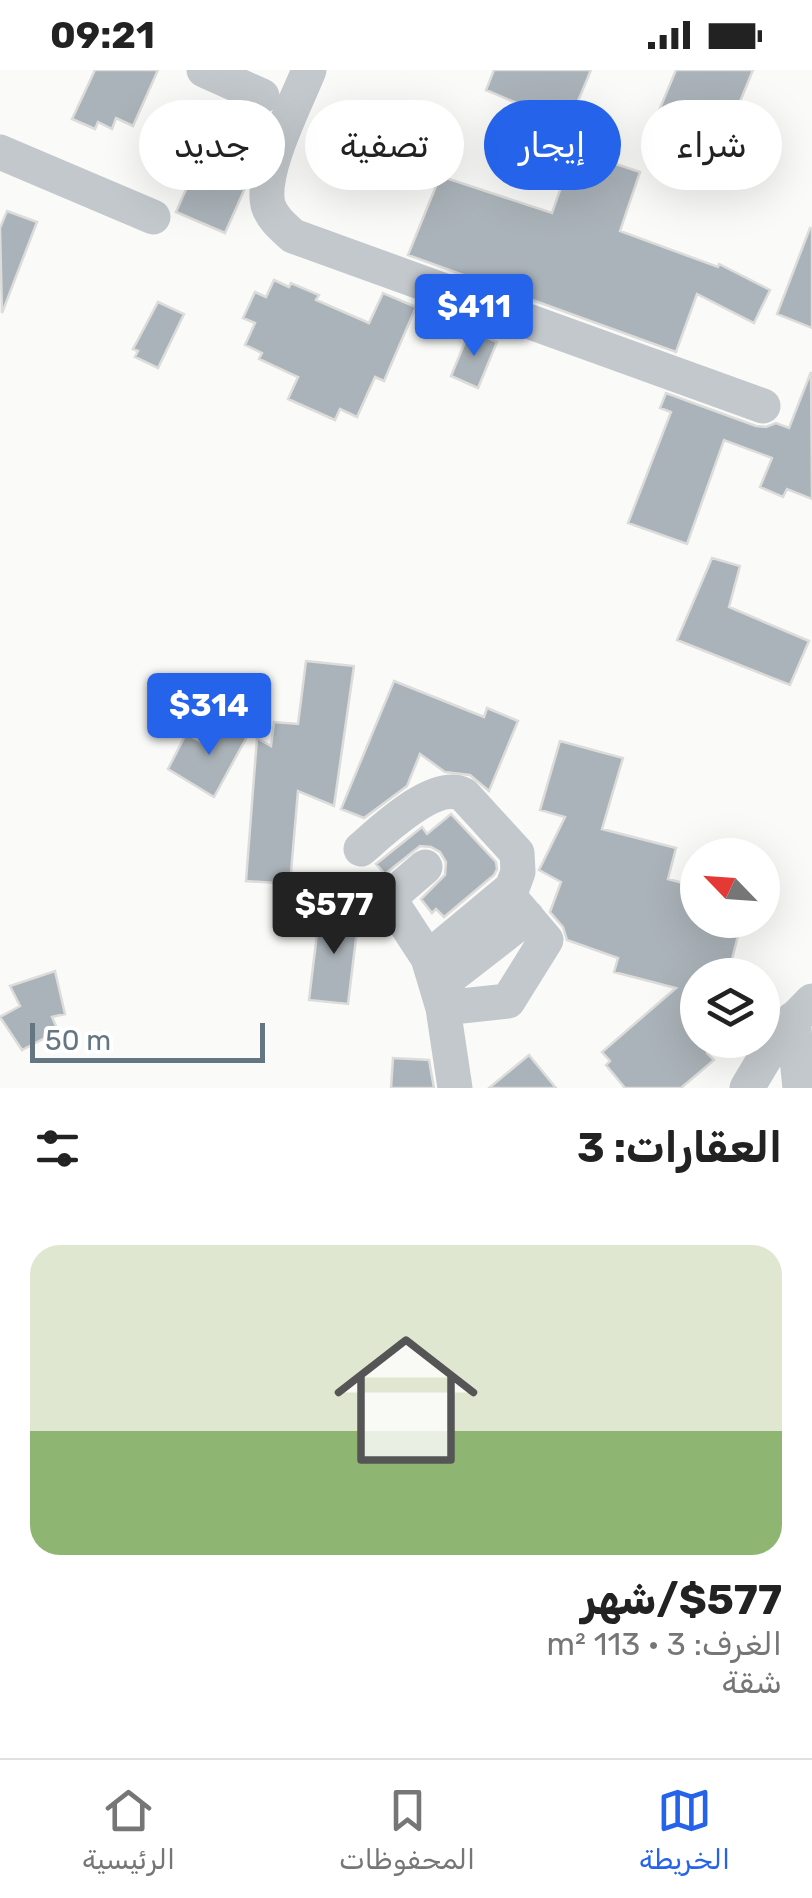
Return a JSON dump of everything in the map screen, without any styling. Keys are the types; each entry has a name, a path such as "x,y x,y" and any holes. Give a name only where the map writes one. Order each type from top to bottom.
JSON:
{"street":[{"path":"204,70 262,96"},
{"path":"309,70 267,185 269,208 293,236 763,406"},
{"path":"0,152 153,217"},
{"path":"361,849 405,812 437,794 457,791 518,853 517,906 546,940 508,1001 436,984"},
{"path":"425,867 396,892 392,904 436,984 455,1088"},
{"path":"436,984 517,906"},
{"path":"748,1088 761,1061 802,1010"},
{"path":"800,1088 802,1010"}],"building":[{"path":"95,70 158,70 145,100 139,100 133,126 116,118 112,129 98,122 95,129 72,119"},
{"path":"494,70 591,70 578,100 509,100 486,90"},
{"path":"676,70 753,70 741,100 663,100"},
{"path":"621,166 640,172 620,231 718,267 719,264 770,290 754,323 697,294 676,352 408,255 434,190 464,190 464,184 552,213 560,190 621,190"},
{"path":"186,190 244,190 225,233 176,212"},
{"path":"7,211 37,222 2,313 0,228"},
{"path":"812,229 812,328 777,314"},
{"path":"274,280 319,295 316,300 369,323 383,293 416,307 384,381 375,377 357,417 340,409 335,420 288,399 298,377 259,359 262,353 245,345 255,323 243,318 255,292 266,297"},
{"path":"158,302 184,314 158,368 135,357 138,351 133,349"},
{"path":"470,330 497,342 478,388 451,376"},
{"path":"811,372 812,499 787,489 783,497 760,487 772,458 724,440 687,544 628,523 671,412 660,408 666,393 756,426 776,423 789,428"},
{"path":"712,558 740,566 729,607 809,641 790,685 677,640"},
{"path":"306,661 354,666 334,806 298,791 290,884 246,881 257,738 271,746 274,722 298,724"},
{"path":"394,681 484,717 487,708 518,721 489,791 470,775 445,772 420,754 407,786 364,818 341,809"},
{"path":"224,720 249,733 214,797 168,769 186,734 210,746"},
{"path":"560,741 623,758 602,829 676,848 668,879 680,882 680,938 737,938 732,958 680,958 680,1058 714,1060 681,1088 625,1088 606,1065 610,1061 602,1052 676,988 614,972 618,958 567,940 563,927 550,912 561,882 539,870 565,817 540,810"},
{"path":"451,814 496,862 497,869 444,917 436,909 432,913 421,899 445,875 446,862 440,852 420,846 385,874 376,864 422,827 427,834"},
{"path":"320,909 359,914 348,1004 309,1000"},
{"path":"55,971 65,1014 52,1017 58,1031 22,1050 0,1017 20,1006 10,986"},
{"path":"529,1055 556,1088 489,1088"},
{"path":"393,1058 429,1060 434,1088 391,1088"}]}
